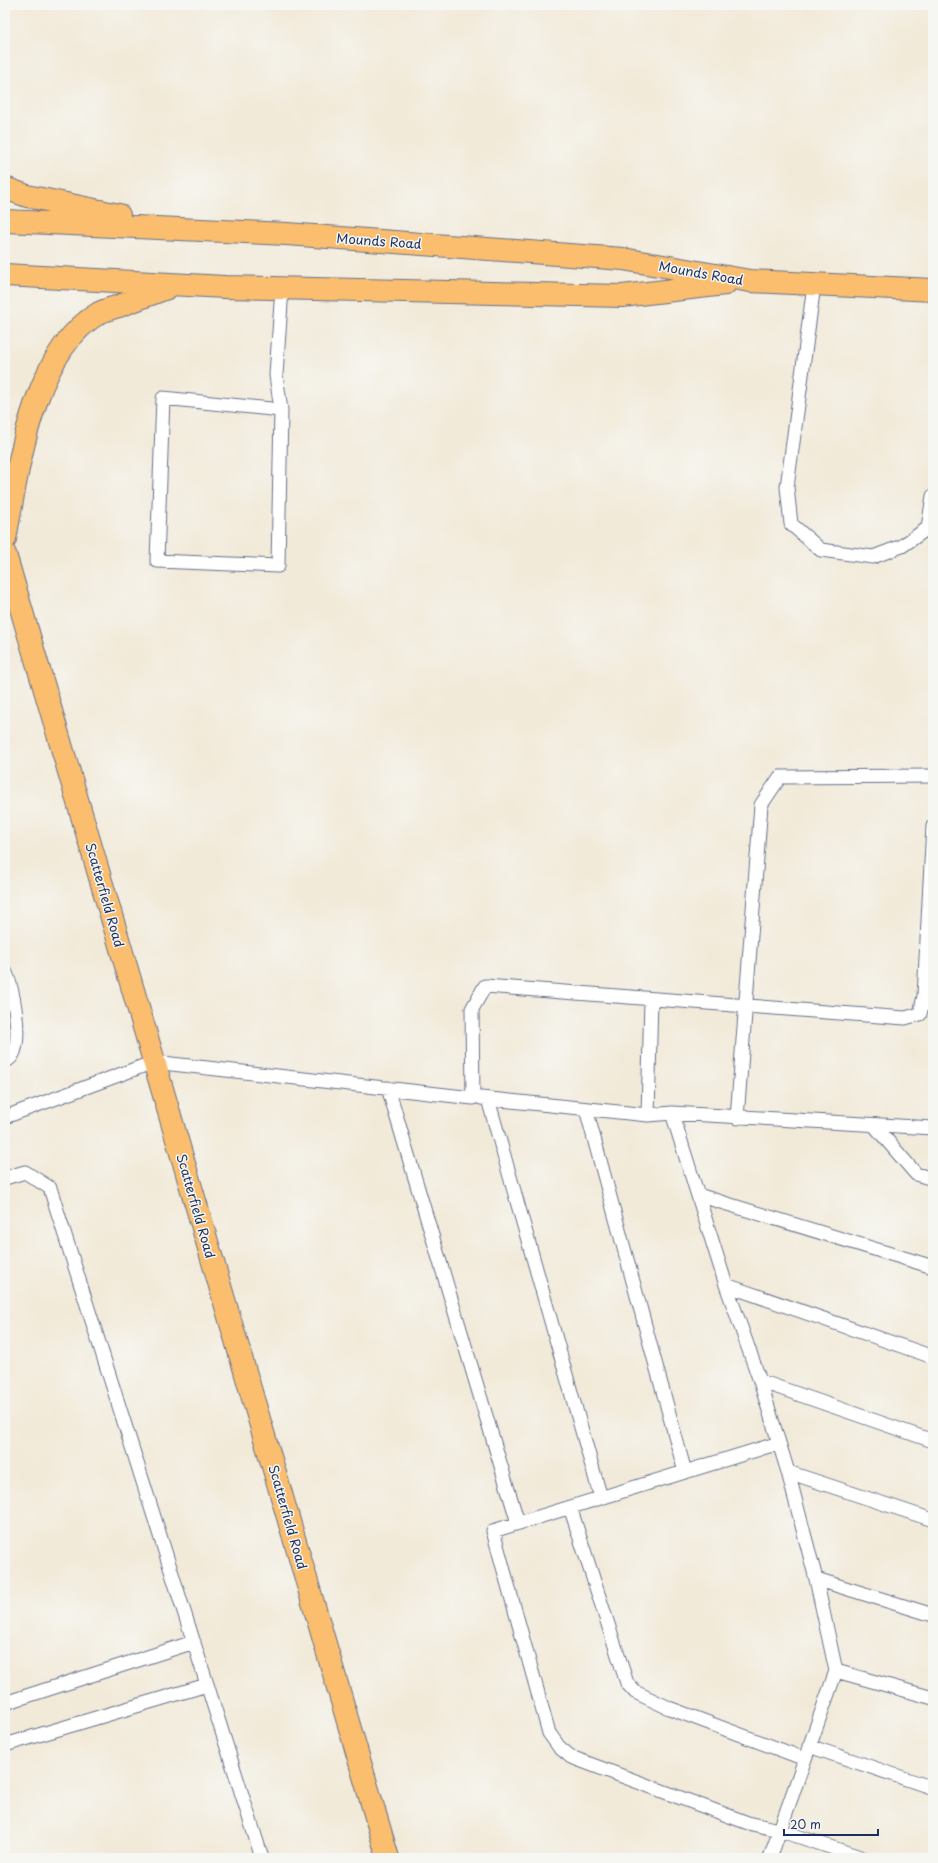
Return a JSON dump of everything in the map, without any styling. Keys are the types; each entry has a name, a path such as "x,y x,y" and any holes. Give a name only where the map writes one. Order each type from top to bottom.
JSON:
{"main road":[{"path":"5,188 27,196 175,228"},
{"name":"Mounds Road","path":"5,221 303,235 623,259 750,281 933,290"},
{"name":"Mounds Road","path":"5,275 177,285 282,289 622,296 750,281"},
{"path":"5,539 23,446 35,406 44,381 69,338 99,313 177,285"},
{"name":"Scatterfield Road","path":"5,554 388,1858"}],"lane":[{"path":"814,285 787,487 791,524 821,550 873,557 902,546 928,528 933,496"},
{"path":"281,410 163,398 157,561 278,566 281,410 276,375 282,289"},
{"path":"738,1118 761,805 780,777 933,776"},
{"path":"473,1098 472,1010 485,986 904,1018 920,1014 929,997 933,826"},
{"path":"5,971 17,1020 18,1039 12,1056 5,1062"},
{"path":"648,1115 651,999"},
{"path":"5,1117 154,1062 473,1098 648,1115 672,1114 933,1128"},
{"path":"388,1088 518,1523"},
{"path":"488,1099 601,1498"},
{"path":"586,1109 685,1472"},
{"path":"672,1114 726,1285 760,1380 788,1472 816,1579 836,1671 770,1858"},
{"path":"874,1125 916,1174 933,1179"},
{"path":"5,1178 26,1172 50,1188 262,1858"},
{"path":"698,1195 933,1267"},
{"path":"726,1285 933,1358"},
{"path":"760,1380 933,1441"},
{"path":"779,1443 493,1531 550,1733 559,1747 571,1757 748,1823 779,1830 863,1858"},
{"path":"788,1472 933,1520"},
{"path":"570,1507 627,1683 635,1692 669,1708 807,1752 933,1788"},
{"path":"816,1579 933,1615"},
{"path":"5,1703 194,1642"},
{"path":"836,1671 933,1698"},
{"path":"5,1745 207,1685"}]}
